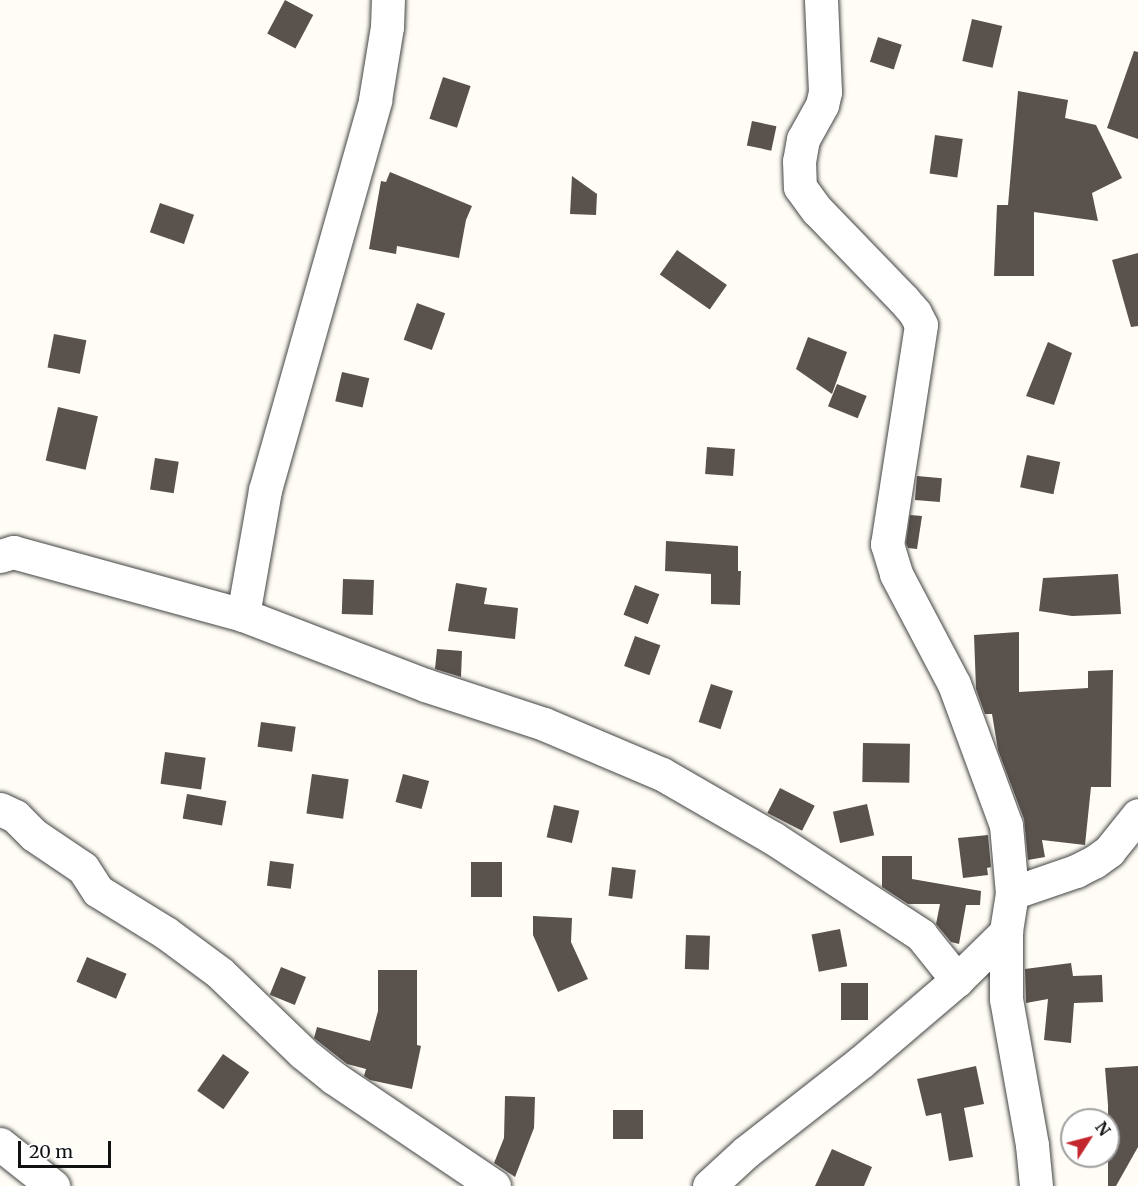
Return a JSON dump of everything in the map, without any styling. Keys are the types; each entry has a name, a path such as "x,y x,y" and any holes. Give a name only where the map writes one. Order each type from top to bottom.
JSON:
{"street":[{"path":"243,615 265,490 375,100 387,27 388,0"},
{"path":"821,0 825,92 822,105 803,139 799,161 800,187 817,210 903,299 915,313 921,325 887,544 896,574 954,684 1006,825 1012,893 1006,932 1006,999 1032,1145 1036,1186"},
{"path":"0,556 14,552 243,615 425,685 544,724 662,774 773,838 921,935 957,980"},
{"path":"0,809 15,816 34,835 83,868 98,891 166,933 220,974 303,1053 333,1078 494,1186"},
{"path":"1012,893 1077,871 1094,862 1109,851 1138,815"},
{"path":"709,1186 746,1152 861,1062 957,980 1006,932"},
{"path":"0,1144 53,1186"}],"building":[{"path":"285,0 313,15 295,49 267,34"},
{"path":"972,19 1002,26 993,68 962,61"},
{"path":"878,37 902,45 894,69 870,62"},
{"path":"1134,51 1138,52 1138,139 1107,128"},
{"path":"443,77 471,86 457,128 429,119"},
{"path":"1018,91 1068,100 1065,118 1096,125 1122,178 1092,193 1098,221 1034,212 1034,276 994,276 997,205 1008,205"},
{"path":"752,121 776,126 771,151 747,145"},
{"path":"935,135 963,139 957,178 930,174"},
{"path":"390,172 472,206 466,220 459,258 397,246 396,254 369,249 381,181 386,182"},
{"path":"572,176 597,194 596,215 570,214"},
{"path":"160,203 194,215 184,244 150,232"},
{"path":"677,250 727,285 710,310 660,275"},
{"path":"1138,253 1138,326 1131,327 1112,260"},
{"path":"417,303 445,313 432,350 404,340"},
{"path":"54,334 86,340 80,374 48,367"},
{"path":"808,337 847,352 832,394 796,369"},
{"path":"1048,342 1072,353 1054,405 1026,396"},
{"path":"342,372 369,378 363,408 335,401"},
{"path":"837,384 867,396 858,418 828,406"},
{"path":"58,407 98,416 86,470 46,461"},
{"path":"707,447 735,449 733,476 705,474"},
{"path":"1027,455 1060,462 1053,494 1020,487"},
{"path":"155,458 179,462 174,493 150,490"},
{"path":"917,476 942,478 940,502 915,500"},
{"path":"910,515 922,516 917,549 908,548 906,543"},
{"path":"666,541 738,546 738,571 741,571 740,605 711,604 711,574 665,571"},
{"path":"1118,574 1121,614 1072,616 1039,611 1043,578"},
{"path":"343,579 374,580 373,615 342,614"},
{"path":"456,583 487,588 484,604 518,608 515,639 448,631"},
{"path":"635,585 659,594 648,624 624,615"},
{"path":"1019,632 1019,692 1088,688 1088,671 1113,670 1111,787 1091,787 1085,845 1042,840 1045,857 1028,860 1024,819 998,750 992,714 985,714 976,689 974,635"},
{"path":"635,636 660,645 649,675 624,666"},
{"path":"437,649 462,651 461,677 435,669"},
{"path":"711,684 733,691 721,729 699,722"},
{"path":"261,722 296,727 292,752 258,747"},
{"path":"863,743 910,744 909,783 862,782"},
{"path":"165,752 206,758 201,789 161,784"},
{"path":"312,774 349,779 343,819 306,814"},
{"path":"403,774 429,781 422,809 395,802"},
{"path":"780,788 815,806 802,831 767,813"},
{"path":"187,794 226,801 222,826 183,819"},
{"path":"867,804 874,835 840,843 833,812"},
{"path":"554,805 579,811 572,843 547,837"},
{"path":"988,835 991,867 987,868 988,875 963,878 958,838"},
{"path":"882,856 912,856 912,879 981,891 980,905 966,905 959,944 951,942 936,924 940,904 908,904 882,887"},
{"path":"270,861 294,864 291,889 267,886"},
{"path":"471,862 502,862 502,897 471,897"},
{"path":"612,867 636,870 632,899 608,896"},
{"path":"533,916 572,918 571,942 588,979 558,992 533,935"},
{"path":"840,929 847,966 819,972 812,935"},
{"path":"686,935 710,936 709,970 685,969"},
{"path":"87,957 127,974 116,999 76,982"},
{"path":"1071,963 1073,976 1102,975 1103,1002 1074,1003 1071,1043 1044,1040 1048,999 1026,1003 1025,969"},
{"path":"281,967 306,977 295,1005 270,995"},
{"path":"378,970 417,970 417,1045 421,1046 412,1089 370,1080 364,1076 366,1069 347,1064 314,1038 317,1027 370,1041 378,1011"},
{"path":"841,983 868,983 868,1020 841,1020"},
{"path":"223,1054 249,1072 223,1109 197,1091"},
{"path":"976,1066 984,1104 964,1108 973,1157 949,1161 941,1113 926,1116 917,1079"},
{"path":"1138,1066 1138,1147 1116,1186 1108,1186 1108,1168 1120,1168 1120,1108 1108,1108 1105,1068"},
{"path":"505,1096 535,1097 534,1128 515,1177 494,1163 504,1138"},
{"path":"613,1110 643,1110 643,1139 613,1139"},
{"path":"832,1149 872,1167 864,1186 815,1186"}]}
